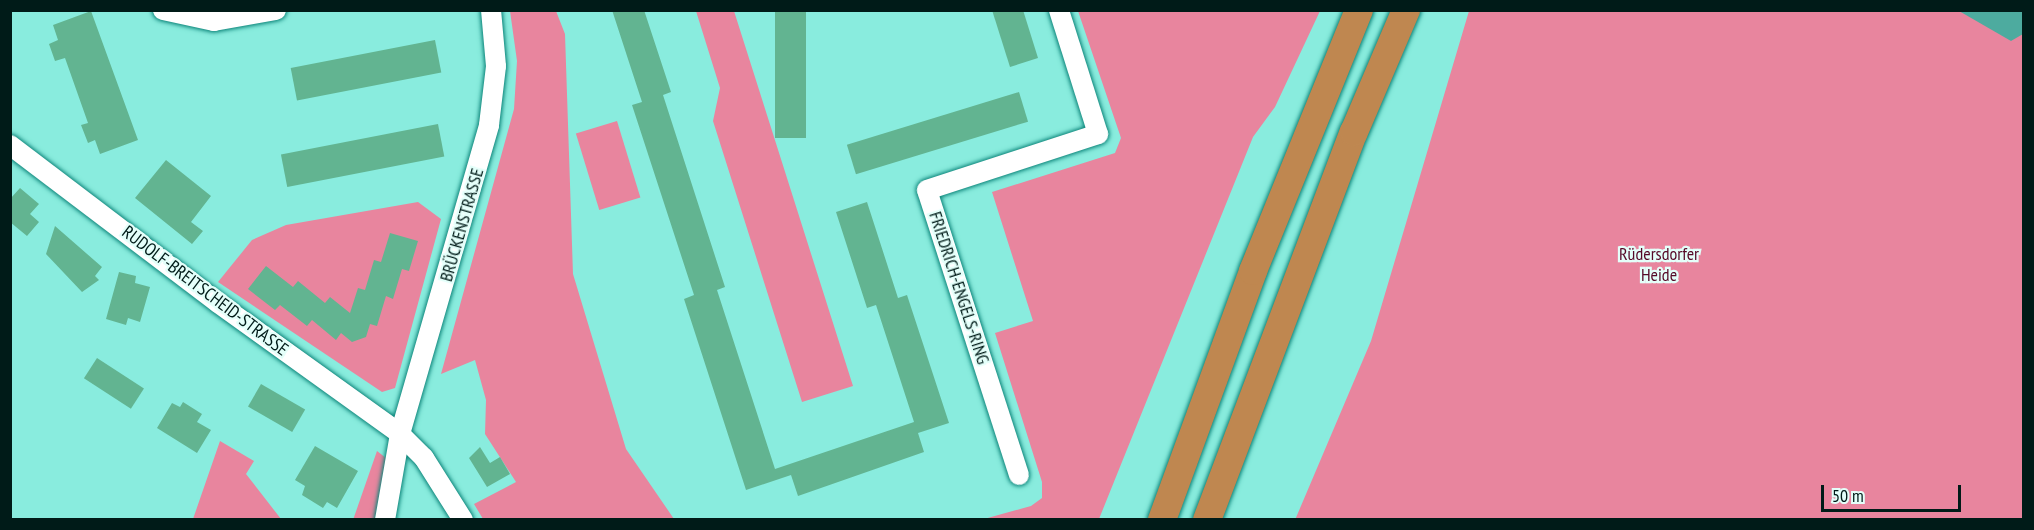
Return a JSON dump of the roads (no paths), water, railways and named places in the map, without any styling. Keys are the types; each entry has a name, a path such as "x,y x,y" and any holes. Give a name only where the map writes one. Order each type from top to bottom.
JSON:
{"highway":[{"path":"1162,519 1254,272 1359,10"},
{"path":"1207,519 1354,132 1406,10"}],"street":[{"path":"163,10 214,21 276,10"},
{"name":"BRÜCKENSTRASSE","path":"385,519 400,434 489,125 496,66 491,10"},
{"name":"FRIEDRICH-ENGELS-RING","path":"1019,475 927,190 1098,134 1059,10"},
{"name":"RUDOLF-BREITSCHEID-STRASSE","path":"10,145 218,303 400,434 424,458 463,519"}],"water":[{"path":"1959,11 2023,11 2023,34 2011,41"}],"park label":[{"name":"Rüdersdorfer Heide","path":"1659,265"}]}
